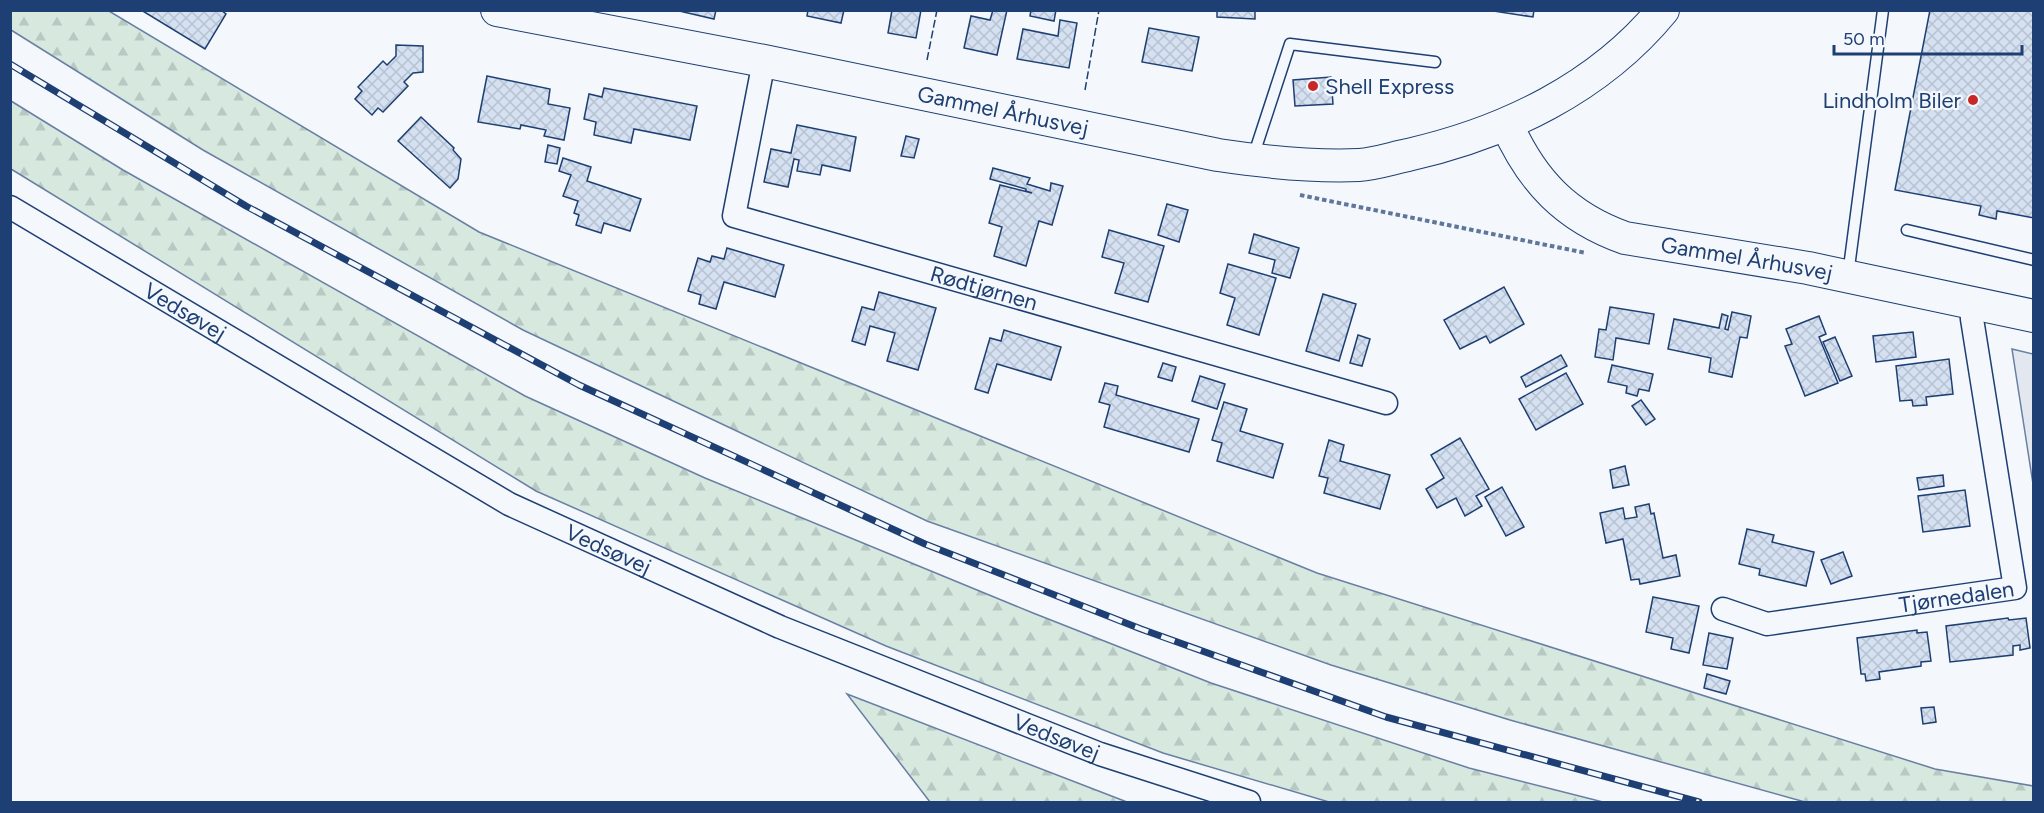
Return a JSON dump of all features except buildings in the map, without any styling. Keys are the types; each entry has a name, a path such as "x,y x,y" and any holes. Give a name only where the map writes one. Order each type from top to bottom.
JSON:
{"street":[{"name":"Gammel Århusvej","path":"497,10 764,61 1218,155 1285,164 1361,165 1433,149 1507,125 1539,110 1598,71 1632,42 1663,10"},
{"name":"Rødtjørnen","path":"764,61 734,216 1386,403"},
{"name":"Gammel Århusvej","path":"1507,125 1527,164 1550,192 1562,204 1586,221 1612,234 1635,240 1808,268 2034,316"},
{"name":"Vedsøvej","path":"10,207 508,504 780,627 1100,754 1249,802"},
{"name":"Tjørnedalen","path":"1723,609 1767,624 2015,588 1971,303"}],"lane":[{"path":"1848,276 1883,10"},
{"path":"1252,160 1290,44 1435,62"},
{"path":"1907,230 2034,260"}],"green space":[{"path":"10,11 109,11 479,232 1317,573 1935,769 2033,786 2033,802 1805,802 1510,720 1331,665 927,521 523,330 203,150 11,30"},
{"path":"11,101 123,170 525,396 705,478 1033,613 1211,683 1469,768 1603,802 1329,802 1163,753 886,646 536,491 11,169"},
{"path":"847,694 1127,802 930,802"}],"shaded area":[{"path":"2012,349 2033,354 2033,484"}],"railway":[{"path":"10,64 246,206 579,385 925,544 1141,629 1386,717 1699,802"}],"fence":[{"path":"927,60 937,10"},
{"path":"1085,90 1099,10"}],"place":[{"name":"Shell Express","path":"1313,86"},
{"name":"Lindholm Biler","path":"1973,100"}]}
